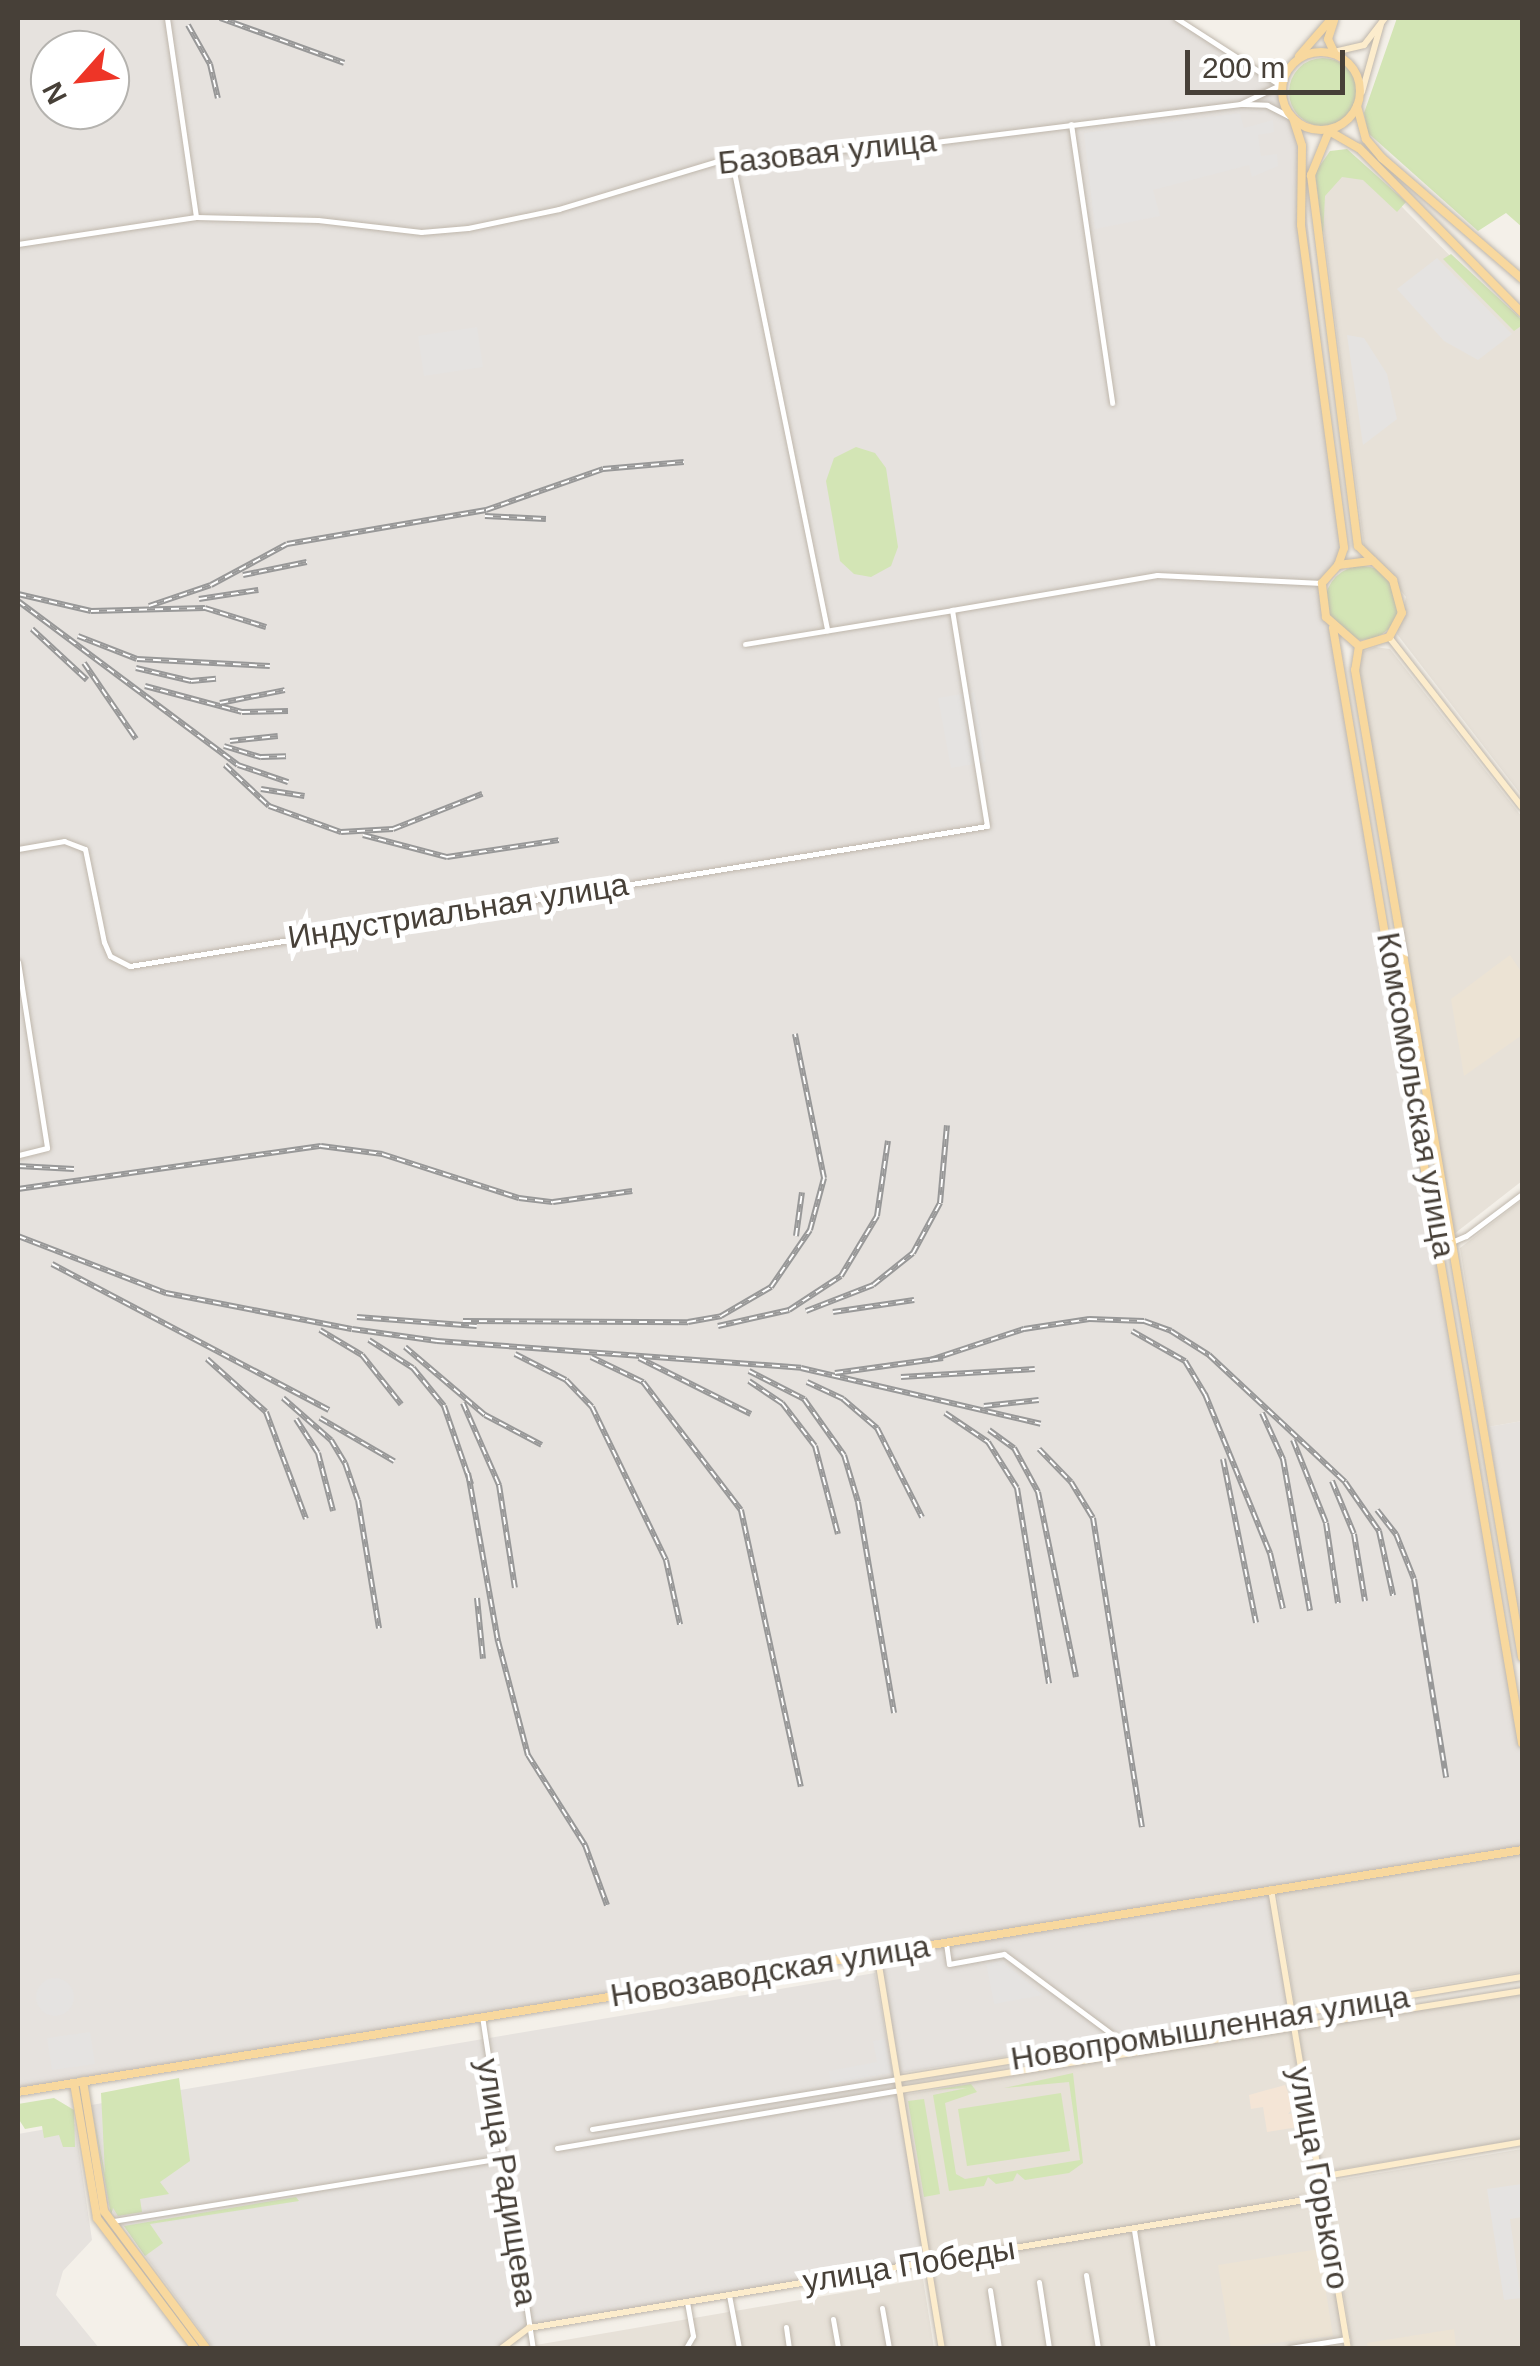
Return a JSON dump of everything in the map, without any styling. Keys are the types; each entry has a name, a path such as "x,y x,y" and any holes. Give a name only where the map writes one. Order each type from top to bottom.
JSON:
{"main road":[{"path":"1334,18 1328,39 1334,52 1352,66 1362,92"},
{"path":"1334,18 1293,63 1280,86 1302,146 1299,194 1344,548 1338,566 1322,583 1322,608 1333,628 1359,646 1389,638 1402,613 1401,595 1358,546 1311,166 1329,131 1357,106 1383,21"},
{"path":"1293,63 1312,53 1356,50 1383,21"},
{"path":"1357,106 1374,148 1453,224 1522,280"},
{"path":"1293,118 1329,131 1359,148 1522,312"},
{"path":"1299,194 1313,192"},
{"path":"1444,234 1444,225 1453,224"},
{"path":"1338,566 1372,561"},
{"name":"Комсомольская улица","path":"1333,628 1442,1246 1522,1742"},
{"path":"1389,638 1522,807"},
{"name":"Комсомольская улица","path":"1359,646 1355,670 1522,1657"},
{"path":"1377,871 1390,870"},
{"path":"1416,1101 1429,1100"},
{"path":"1493,1563 1508,1561"},
{"path":"1511,1671 1522,1670"},
{"name":"Новозаводская улица","path":"18,2092 1522,1850"},
{"name":"улица Горького","path":"1271,1889 1347,2344"},
{"path":"877,1953 942,2348"},
{"name":"Новопромышленная улица","path":"898,2079 1522,1977"},
{"name":"Новопромышленная улица","path":"900,2090 1522,1991"},
{"path":"78,2082 97,2218 191,2336 206,2348"},
{"path":"83,2110 110,2222 191,2336 195,2348"},
{"path":"1320,2177 1522,2142"},
{"name":"улица Победы","path":"502,2348 529,2328 1323,2197"}],"street":[{"path":"166,18 196,218"},
{"path":"1176,18 1280,86"},
{"name":"Базовая улица","path":"18,244 196,218 318,220 421,232 468,228 731,158 1240,104 1280,86"},
{"path":"1240,104 1267,105 1293,118"},
{"path":"1071,124 1112,403"},
{"path":"731,158 827,630"},
{"path":"745,644 1157,575 1322,583"},
{"name":"Индустриальная улица","path":"18,849 64,842 85,849 104,942 110,956 130,966 987,826 952,610"},
{"path":"18,962 47,1148 18,1155"},
{"path":"1442,1246 1454,1244 1522,1194"},
{"path":"946,1943 949,1964 1004,1954 1123,2042"},
{"name":"улица Радищева","path":"482,2016 533,2348"},
{"path":"592,2129 898,2079"},
{"path":"557,2148 900,2090"},
{"path":"110,2222 504,2158"},
{"path":"1134,2230 1153,2348"},
{"path":"1086,2275 1098,2348"},
{"path":"1039,2282 1048,2348"},
{"path":"990,2290 999,2348"},
{"path":"730,2295 739,2348"},
{"path":"686,2348 693,2336 687,2302"},
{"path":"882,2308 890,2348"},
{"path":"833,2319 838,2348"},
{"path":"786,2326 790,2348"},
{"path":"1290,2348 1347,2344"}],"shaded area":[{"path":"18,18 1177,18 1280,85 1298,139 1344,548 1322,583 1336,631 1522,1743 1522,1850 18,2092"},
{"path":"1240,113 1244,128 1273,120 1274,132 1258,135 1261,156 1277,154 1278,166 1252,177 1249,165 1153,190 1160,216 1095,229 1084,133"},
{"path":"1347,151 1522,329 1522,796 1397,634 1406,597 1364,546 1316,169"},
{"path":"1437,258 1512,334 1478,360 1444,341 1397,289"},
{"path":"477,327 483,367 424,376 418,336"},
{"path":"1347,335 1364,338 1387,374 1397,419 1363,445"},
{"path":"1375,647 1390,649 1522,817 1522,1181 1454,1234 1357,671 1362,652"},
{"path":"974,692 986,762 951,768 938,698"},
{"path":"1510,955 1522,973 1522,1035 1464,1076 1451,999"},
{"path":"1522,1200 1522,1421 1488,1427 1460,1248"},
{"path":"1522,1421 1522,1638 1488,1427"},
{"path":"1522,1854 1522,1972 1295,2008 1277,1893"},
{"path":"1269,1892 1288,2012 900,2073 880,1955"},
{"path":"1004,1960 1043,1995 994,2004 986,1964"},
{"path":"875,1973 926,2261 527,2326 498,2348 213,2348 106,2202 91,2105"},
{"path":"55,1978 68,1984 74,1997 68,2010 55,2016 42,2010 36,1997 42,1984"},
{"path":"1522,1994 1522,2139 1322,2172 1298,2028"},
{"path":"1290,2028 1317,2184 1313,2192 1203,2217 930,2259 902,2095"},
{"path":"90,2032 95,2064 52,2070 47,2038"},
{"path":"886,2039 891,2073 831,2083 829,2071 877,2062 873,2041"},
{"path":"1285,2085 1294,2107 1288,2114 1295,2113 1298,2127 1267,2132 1263,2107 1251,2109 1249,2095"},
{"path":"75,2124 92,2240 63,2271 56,2295 99,2348 18,2348 18,2134"},
{"path":"1522,2149 1522,2348 1352,2348 1326,2182"},
{"path":"1522,2184 1522,2217 1510,2219 1521,2298 1504,2300 1487,2189"},
{"path":"1321,2200 1345,2348 945,2348 931,2265"},
{"path":"1319,2249 1333,2336 1231,2348 1218,2265"},
{"path":"923,2279 934,2348 526,2348 530,2346"},
{"path":"1454,2329 1456,2348 1368,2348 1367,2343"}],"green space":[{"path":"1397,18 1522,18 1522,227 1506,213 1478,231 1368,133 1364,113"},
{"path":"1323,58 1347,68 1357,92 1347,116 1323,126 1299,116 1289,92 1299,68"},
{"path":"1347,149 1406,202 1397,212 1363,180 1342,177 1325,196 1323,237 1315,173 1330,151"},
{"path":"1451,254 1520,318 1521,326 1514,331 1443,259"},
{"path":"856,447 875,453 886,468 898,547 891,566 871,577 854,574 840,561 826,481 834,458"},
{"path":"1362,566 1388,577 1399,603 1388,629 1362,640 1336,629 1325,603 1336,577"},
{"path":"1073,2073 1083,2163 1069,2173 1025,2180 1017,2173 1013,2181 996,2184 988,2177 984,2186 949,2191 933,2095 967,2088 933,2090 971,2084 977,2092 945,2103 956,2174 965,2179 1080,2160 1069,2082 1004,2088"},
{"path":"179,2078 190,2161 160,2182 169,2194 140,2199 142,2212 118,2216 113,2208 111,2215 92,2107 105,2174 101,2093"},
{"path":"1061,2093 1070,2151 967,2166 958,2109"},
{"path":"54,2098 74,2110 75,2147 63,2147 59,2135 44,2138 42,2126 25,2129 18,2118 18,2104"},
{"path":"924,2099 940,2194 924,2197 908,2101"},
{"path":"296,2197 299,2201 150,2224 163,2243 145,2256 124,2226"}],"railway":[{"path":"220,18 344,63"},
{"path":"188,25 210,64 218,98"},
{"path":"149,606 211,585 287,544 486,510 603,469 684,462"},
{"path":"485,516 546,519"},
{"path":"243,575 307,562"},
{"path":"199,599 258,590"},
{"path":"18,594 91,611 205,608 266,627"},
{"path":"18,601 238,765 288,782"},
{"path":"32,629 87,680"},
{"path":"78,636 137,659 270,666"},
{"path":"84,663 136,739"},
{"path":"136,668 191,681 216,679"},
{"path":"145,686 242,712 288,711"},
{"path":"220,703 285,690"},
{"path":"230,741 278,736"},
{"path":"224,746 261,757 286,756"},
{"path":"225,765 269,806 341,832 393,829 482,794"},
{"path":"261,789 304,796"},
{"path":"363,835 447,857 559,840"},
{"path":"463,1321 688,1322 721,1316 771,1287 810,1230 824,1178 795,1034"},
{"path":"806,1311 873,1285 913,1253 940,1203 947,1125"},
{"path":"718,1326 789,1310 841,1276 877,1216 888,1141"},
{"path":"18,1189 321,1146 382,1154 519,1198 553,1202 632,1191"},
{"path":"18,1166 74,1169"},
{"path":"796,1236 802,1192"},
{"path":"18,1236 166,1293 352,1329 437,1341 801,1368 1041,1424"},
{"path":"52,1264 329,1410"},
{"path":"833,1312 914,1300"},
{"path":"357,1317 477,1326"},
{"path":"930,1360 1024,1329 1089,1319 1144,1321 1171,1331 1209,1355 1345,1482 1379,1531 1393,1595"},
{"path":"320,1330 362,1355 401,1404"},
{"path":"1132,1331 1185,1361 1205,1394 1270,1553 1283,1609"},
{"path":"369,1340 413,1368 444,1406 471,1484"},
{"path":"405,1347 485,1415 542,1445"},
{"path":"515,1354 566,1380 592,1407 666,1560 680,1624"},
{"path":"591,1357 643,1382 741,1510 801,1787"},
{"path":"639,1358 751,1414"},
{"path":"835,1373 943,1358"},
{"path":"207,1359 266,1412 306,1519"},
{"path":"901,1377 1035,1369"},
{"path":"749,1371 804,1399 844,1455 858,1502 894,1713"},
{"path":"749,1381 782,1403 815,1446 838,1534"},
{"path":"807,1382 843,1399 877,1428 922,1517"},
{"path":"283,1398 331,1440 345,1463 358,1500 379,1628"},
{"path":"984,1406 1039,1400"},
{"path":"463,1403 499,1485 515,1588"},
{"path":"945,1413 988,1442 1017,1488 1049,1683"},
{"path":"1262,1413 1283,1459 1310,1611"},
{"path":"320,1418 394,1461"},
{"path":"296,1419 318,1453 333,1511"},
{"path":"989,1430 1014,1448 1038,1492 1076,1677"},
{"path":"1293,1440 1326,1523 1338,1603"},
{"path":"1039,1449 1071,1482 1093,1518 1142,1827"},
{"path":"1223,1459 1256,1623"},
{"path":"468,1473 498,1641 528,1755 585,1845 607,1905"},
{"path":"1332,1481 1354,1534 1365,1601"},
{"path":"1377,1510 1396,1534 1414,1579 1446,1777"},
{"path":"477,1598 483,1659"}]}
